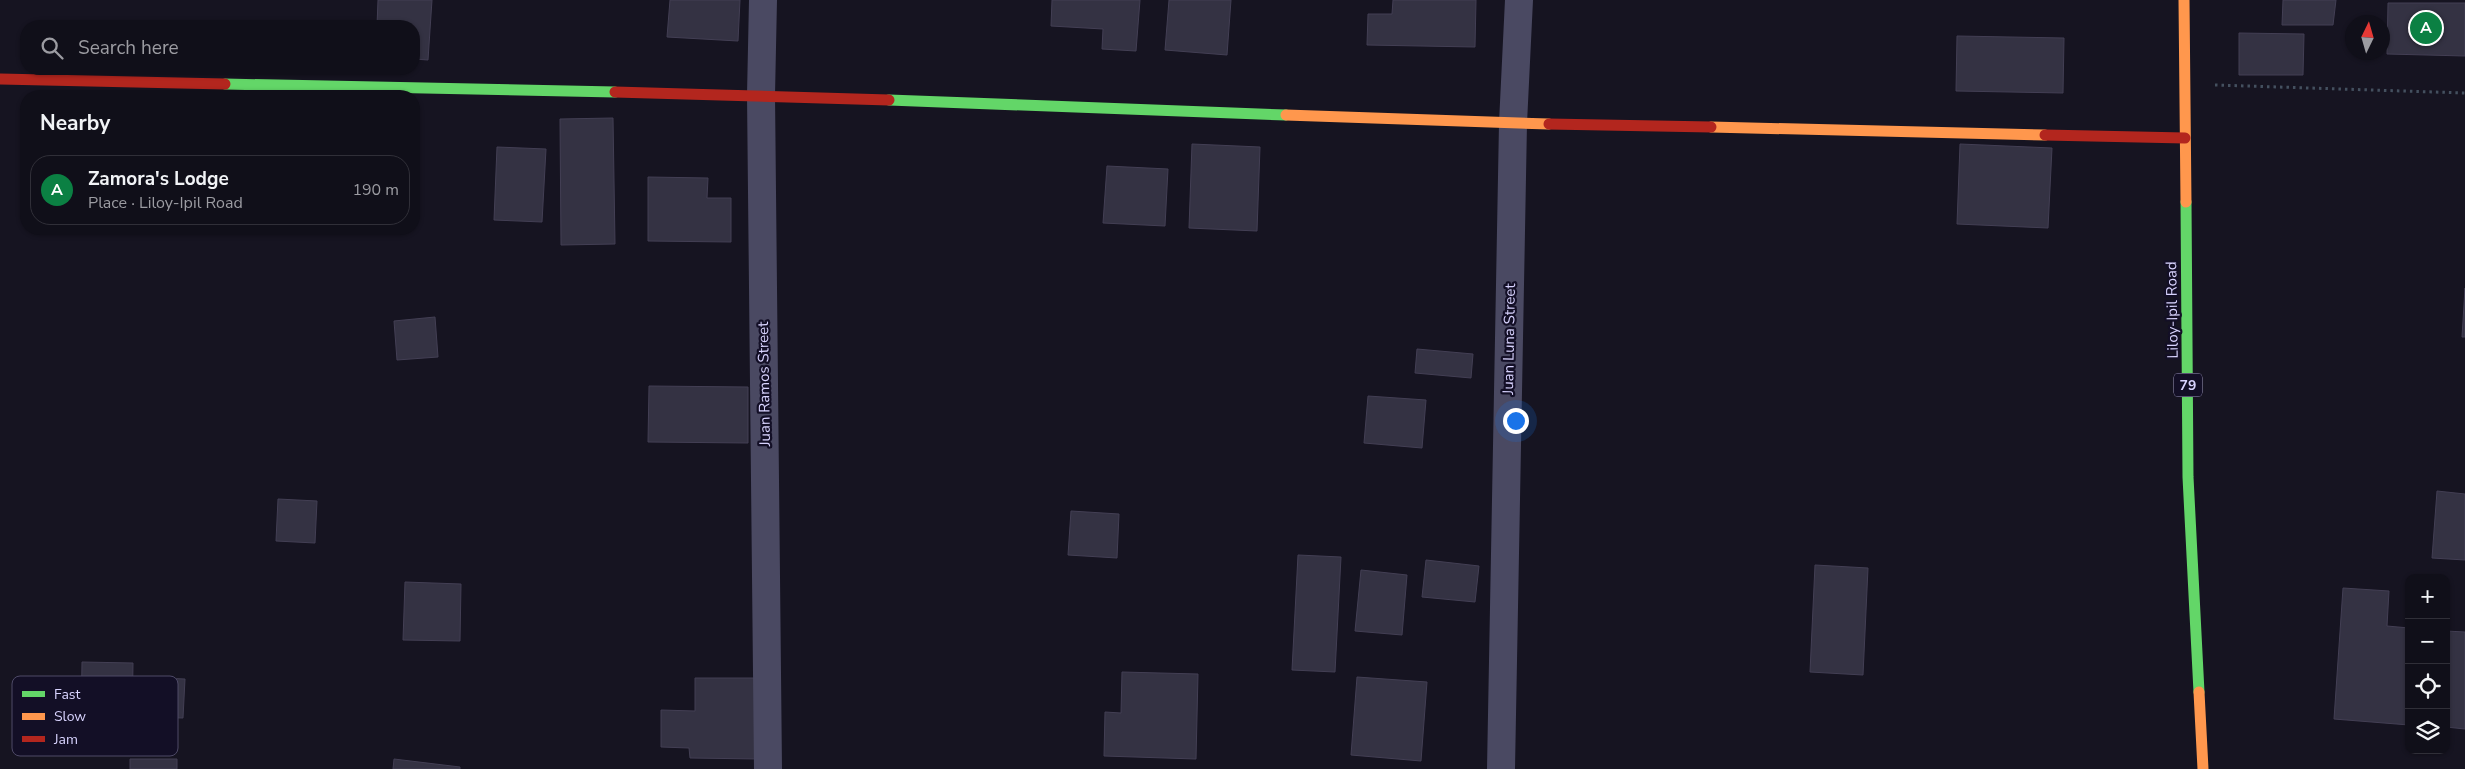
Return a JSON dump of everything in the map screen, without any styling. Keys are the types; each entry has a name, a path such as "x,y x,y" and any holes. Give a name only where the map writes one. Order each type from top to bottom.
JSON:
{"main road":[{"name":"Liloy-Ipil Road","path":"2184,0 2188,477 2203,769"},
{"path":"0,79 761,95 1513,123 2185,138"}],"street":[{"name":"Juan Ramos Street","path":"763,0 761,95 768,769"},
{"name":"Juan Luna Street","path":"1501,769 1513,123 1519,0"}],"path":[{"path":"2185,84 2465,93"}],"building":[{"path":"378,0 432,0 428,60 420,59 420,20 377,20"},
{"path":"670,0 740,0 738,41 667,37"},
{"path":"1052,0 1140,0 1136,51 1102,49 1103,29 1051,26"},
{"path":"1169,0 1231,0 1227,55 1165,50"},
{"path":"1393,0 1476,0 1475,47 1367,45 1368,14 1392,14"},
{"path":"2283,0 2336,0 2333,25 2282,25"},
{"path":"2388,3 2465,3 2465,56 2390,54 2390,15 2388,15"},
{"path":"2239,33 2304,34 2303,75 2239,75"},
{"path":"1957,36 2064,38 2063,93 1956,91"},
{"path":"613,118 615,244 561,245 560,119"},
{"path":"1192,144 1260,147 1257,231 1189,228"},
{"path":"1960,144 2052,148 2048,228 1957,224"},
{"path":"497,147 546,149 542,222 494,220"},
{"path":"1107,166 1168,169 1165,226 1103,223"},
{"path":"648,177 708,178 707,198 731,198 731,242 648,241"},
{"path":"2465,288 2465,337 2462,337"},
{"path":"435,317 438,357 397,360 394,321"},
{"path":"1417,349 1473,354 1471,378 1415,373"},
{"path":"649,386 748,387 748,443 648,442"},
{"path":"1368,396 1426,400 1422,448 1364,443"},
{"path":"2437,491 2465,494 2465,560 2432,558"},
{"path":"278,499 317,501 315,543 276,541"},
{"path":"1071,511 1119,514 1117,558 1068,555"},
{"path":"1298,555 1341,557 1335,672 1292,670"},
{"path":"1426,560 1479,566 1475,602 1422,597"},
{"path":"1815,565 1868,568 1863,675 1810,672"},
{"path":"1361,570 1407,575 1402,635 1355,631"},
{"path":"405,582 461,584 460,641 403,640"},
{"path":"2343,588 2389,591 2387,626 2405,628 2405,725 2334,719"},
{"path":"2450,631 2465,632 2465,729 2450,727"},
{"path":"82,662 133,663 133,676 82,676"},
{"path":"1122,672 1198,674 1196,759 1104,756 1105,712 1121,713"},
{"path":"1357,677 1427,682 1421,761 1351,755"},
{"path":"695,678 760,678 759,759 690,758 689,748 661,747 661,710 695,711"},
{"path":"178,679 185,679 183,718 178,718"},
{"path":"130,759 177,759 177,769 130,769"},
{"path":"394,759 460,767 460,769 393,769"}],"traffic: fast":[{"path":"225,84 615,92"},
{"path":"889,100 1286,115"},
{"path":"2186,202 2188,477 2199,692"}],"traffic: slow":[{"path":"2184,0 2186,202"},
{"path":"1286,115 1549,124"},
{"path":"1711,127 2045,135"},
{"path":"2199,692 2203,769"}],"traffic: jam":[{"path":"0,79 225,84"},
{"path":"615,92 889,100"},
{"path":"1549,124 1711,127"},
{"path":"2045,135 2185,138"}],"place":[{"name":"Zamora's Lodge","path":"2426,28"}]}
